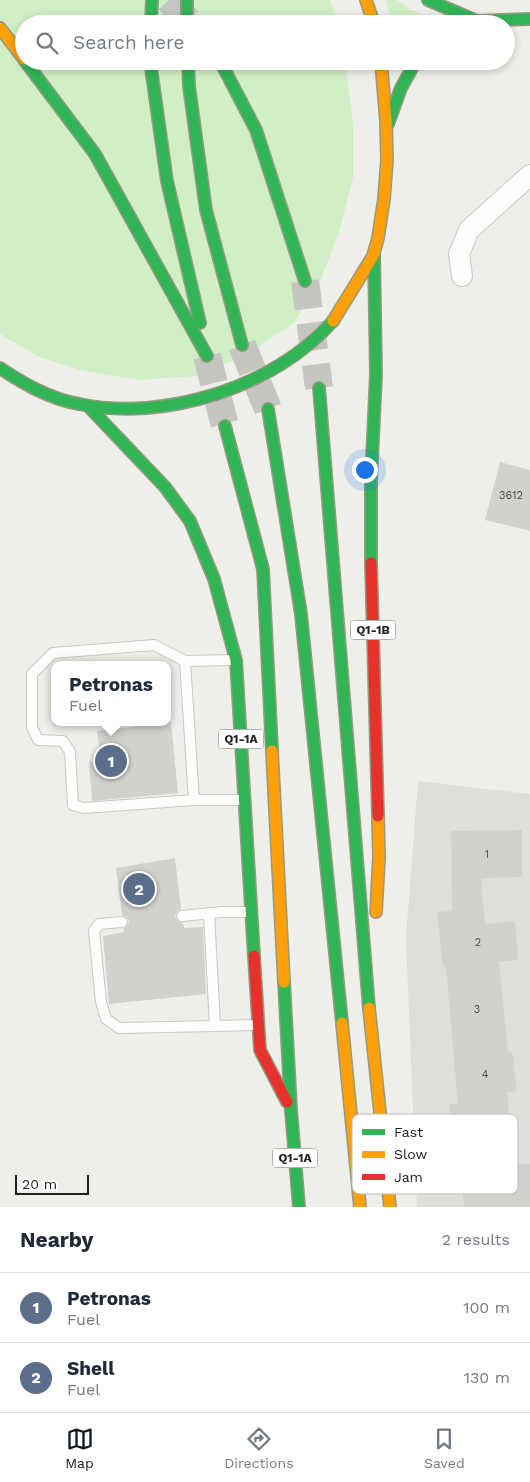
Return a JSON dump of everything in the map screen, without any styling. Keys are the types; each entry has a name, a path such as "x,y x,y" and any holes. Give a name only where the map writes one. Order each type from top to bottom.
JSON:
{"main road":[{"path":"151,15 152,0"},
{"path":"187,0 188,15"},
{"path":"366,0 371,15"},
{"path":"428,0 457,15"},
{"path":"515,20 530,19"},
{"path":"0,28 15,48"},
{"path":"32,70 95,154 207,356 166,181 151,70"},
{"path":"188,70 206,210 242,345"},
{"path":"225,70 256,130 305,281"},
{"path":"0,381 26,386 88,406 140,408 166,405 213,396 259,377 308,345 334,320 374,254 386,191 388,124 383,70"},
{"path":"388,124 401,88 411,70"},
{"name":"Q1-1B","path":"374,254 376,374 371,480 371,558 379,857 369,1006 380,1114"},
{"path":"0,368 26,386"},
{"path":"319,388 369,1006"},
{"name":"Q1-1A","path":"88,406 165,487 190,521 214,579 236,660 260,1050 291,1110 299,1207"},
{"path":"268,409 301,614 352,1127"},
{"path":"225,426 263,568 291,1110"},
{"path":"359,1194 360,1207"},
{"name":"Q1-1B","path":"389,1194 390,1207"}],"street":[{"path":"462,276 459,254 469,230 530,175"}],"lane":[{"path":"236,660 185,661 154,645 53,653 32,674 32,727 38,740 63,741 70,752 73,805 84,808 194,800 245,800"},
{"path":"185,661 194,800"},
{"path":"182,916 251,912"},
{"path":"209,913 216,1026"},
{"path":"122,922 99,924 94,931 101,1002 106,1019 119,1028 258,1024"}],"shaded area":[{"path":"418,781 530,794 530,1207 417,1207 416,1194 518,1194 518,1114 413,1114 406,938"}],"green space":[{"path":"0,0 330,0 336,15 15,15 15,70 346,70 353,123 353,178 339,232 319,284 294,323 244,356 196,376 139,380 84,371 39,357 0,334"},
{"path":"386,0 397,0 410,9 425,15 390,15"}],"building":[{"path":"500,462 530,470 530,531 485,520"},
{"path":"171,722 178,793 92,801 89,762 101,759 97,731 141,726 171,726"},
{"path":"522,830 522,877 481,878 485,924 515,921 518,960 499,962 508,1052 512,1051 517,1091 507,1092 509,1114 450,1114 449,1104 458,1103 446,967 443,967 437,912 452,911 451,831"},
{"path":"175,858 181,909 176,913 175,917 179,922 183,923 184,928 203,927 206,994 109,1004 103,936 124,932 123,929 129,922 122,915 116,868"},
{"path":"530,1164 530,1207 464,1207 463,1194 518,1194 518,1165"}],"tunnel":[{"path":"169,0 183,15"},
{"path":"305,281 319,388"},
{"path":"242,345 268,409"},
{"path":"207,356 225,426"}],"traffic: fast":[{"path":"151,15 152,0"},
{"path":"187,0 187,15"},
{"path":"428,0 463,15"},
{"path":"515,20 530,19"},
{"path":"32,70 95,154 207,356"},
{"path":"151,70 167,181 200,323"},
{"path":"188,70 206,210 242,345"},
{"path":"225,70 256,130 305,281"},
{"path":"388,124 401,88 411,70"},
{"path":"371,563 371,480 376,374 374,254"},
{"path":"0,368 18,380 68,402 112,408 146,408 181,403 216,394 250,381 281,364 309,344 333,321"},
{"path":"319,388 369,1008"},
{"path":"88,406 165,487 190,521 214,579 236,660 254,956"},
{"path":"268,409 301,614 342,1023"},
{"path":"225,426 263,569 272,751"},
{"path":"284,982 291,1110 299,1207"}],"traffic: slow":[{"path":"366,0 371,15"},
{"path":"0,28 15,47"},
{"path":"333,321 373,256 378,238 387,160 382,70"},
{"path":"272,751 284,982"},
{"path":"376,912 379,857 378,816"},
{"path":"369,1008 380,1114"},
{"path":"342,1023 352,1125"},
{"path":"359,1194 360,1207"},
{"path":"389,1194 390,1207"}],"traffic: jam":[{"path":"371,563 378,816"},
{"path":"254,956 260,1050 287,1102"}],"place":[{"name":"Petronas","path":"111,761"},
{"name":"Shell","path":"139,889"}]}
